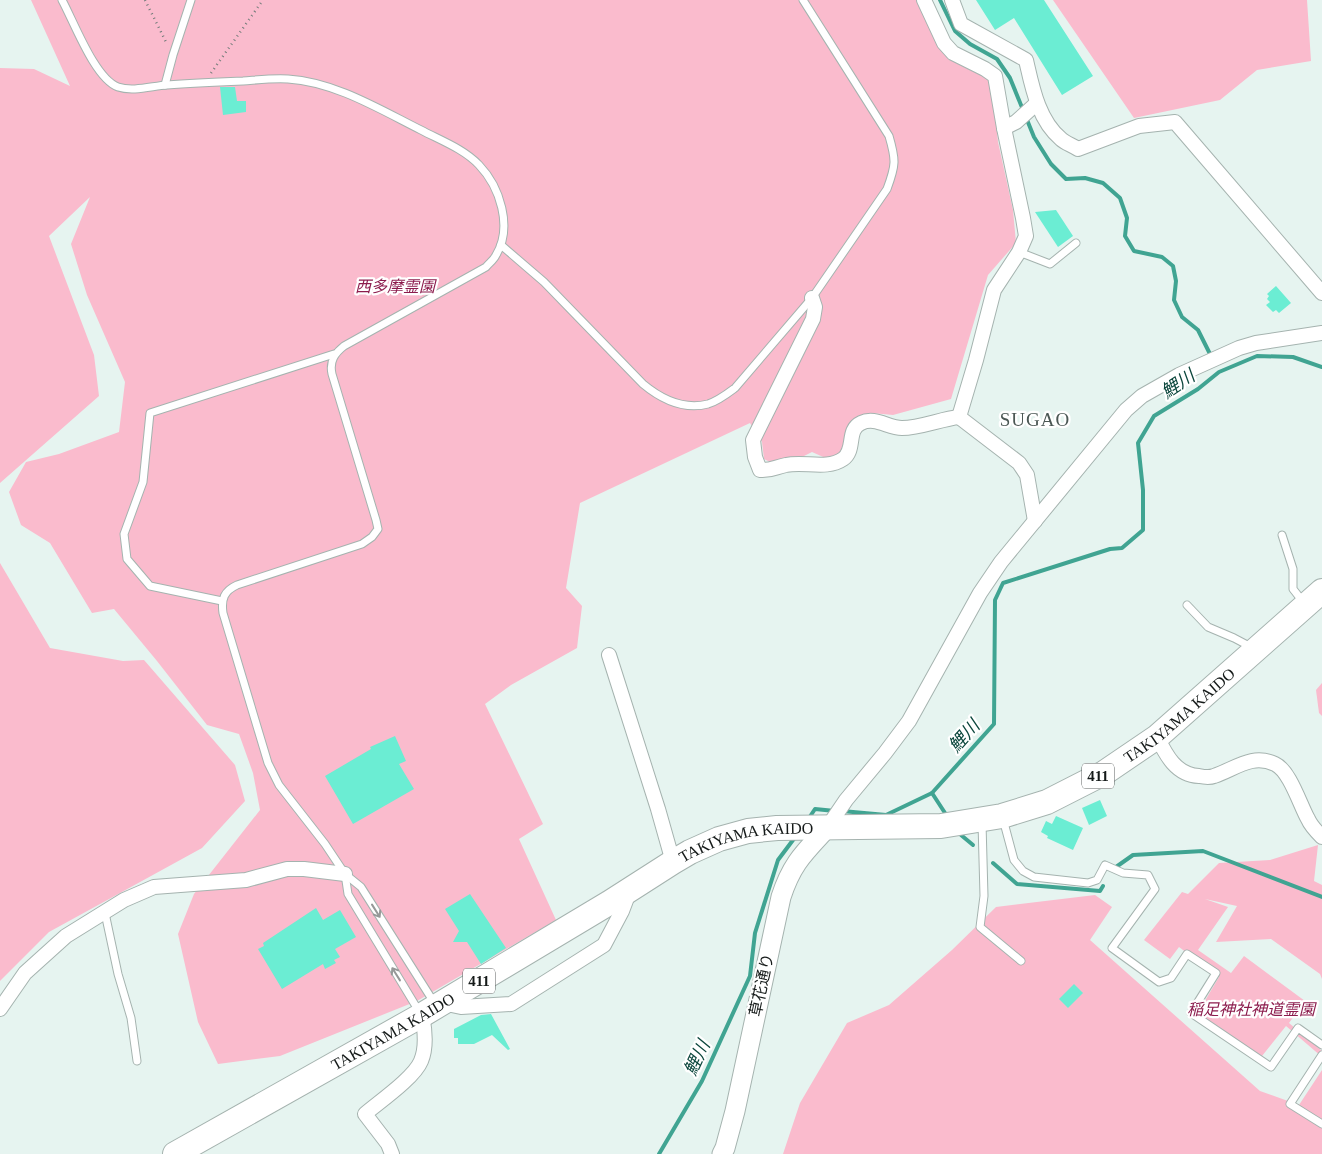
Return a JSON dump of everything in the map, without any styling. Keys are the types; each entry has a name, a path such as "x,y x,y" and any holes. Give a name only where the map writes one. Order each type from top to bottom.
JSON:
{"highway":[{"name":"TAKIYAMA KAIDO","path":"175,1154 433,1009 690,852 720,839 748,831 826,824 941,826 992,818 1047,802 1104,773 1157,736 1314,598"}],"street":[{"path":"924,0 944,43 953,54 985,69 995,76 1010,125 1026,236 1019,252 994,290 959,417"},
{"path":"952,0 961,24 1026,60 1036,103 1060,138 1078,149 1139,126 1175,122 1322,293"},
{"path":"1010,125 1036,103"},
{"path":"812,298 815,307 813,319 753,440 755,457 760,470 771,471 787,465 829,464 844,459 849,451 853,429 866,421 872,420 893,427 904,428 959,417 1019,463 1027,474 1035,521"},
{"path":"826,824 885,753 909,720 980,593 1001,562 1126,410 1142,396 1179,374 1239,348 1256,343 1322,333"},
{"path":"609,655 673,862"},
{"path":"1157,736 1164,752 1177,769 1193,776 1212,778 1252,760 1263,760 1277,764 1286,773 1309,822 1322,838"},
{"name":"草花通り","path":"722,1154 735,1111 781,896 788,876 796,863 826,824"},
{"path":"0,1009 25,973 66,936 124,900 154,887 246,880 287,869 345,874"},
{"path":"392,1154 388,1144 365,1114 411,1076 421,1061 425,1034 433,1009 511,1004 604,945 622,911 630,890"}],"lane":[{"path":"62,0 99,72 109,83 120,88 133,90 165,85 284,78 306,80 368,104 461,150 478,164 493,182 501,203 503,229 501,245 496,256 486,267 344,346 334,354 150,413 142,482 124,534 127,559 150,586 222,601"},
{"path":"165,85 191,0"},
{"path":"501,245 544,282 643,384 658,396 682,404 696,406 709,404 722,398 735,388 812,298 887,189 894,169 894,152 889,136 804,0"},
{"path":"1019,252 1050,264 1076,243"},
{"path":"334,354 330,366 332,374 378,529 372,537 362,544 237,584 228,589 222,601 223,613 268,763 279,785 325,844 345,874 361,887 433,1009"},
{"path":"1282,535 1294,569 1293,589 1314,598"},
{"path":"1187,605 1208,627 1255,649"},
{"path":"992,818 980,927 1021,961"},
{"path":"992,818 1014,860 1023,870 1034,877 1088,883 1097,880 1105,865 1122,873 1148,875 1155,889 1112,948 1159,982 1171,978 1187,954 1216,974 1192,1013 1271,1067 1298,1028 1322,1045"},
{"path":"345,874 348,894 433,1009"},
{"path":"105,913 118,974 131,1018 137,1061"},
{"path":"1322,1055 1290,1104 1322,1124"}],"path":[{"path":"145,0 173,54"},
{"path":"205,83 264,0"}],"green space":[{"name":"西多摩霊園","path":"31,0 930,0 950,44 992,83 998,142 1013,210 1016,243 988,275 951,399 893,415 872,413 851,427 847,449 830,460 812,452 796,460 776,465 764,459 762,442 750,423 580,503 566,588 582,606 577,648 511,685 485,704 543,824 519,839 556,920 417,1001 280,1056 218,1064 198,1022 178,934 194,894 260,810 253,773 239,734 207,725 114,609 92,613 50,543 21,525 9,492 26,462 59,454 119,432 125,382 87,295 71,244 90,197 49,236 94,355 99,396 0,483 0,68 34,69 70,86"},
{"path":"1053,0 1307,0 1311,61 1257,70 1220,100 1134,118"},
{"path":"0,563 50,648 123,661 144,660 235,765 245,801 202,848 49,932 0,981"},
{"path":"1322,683 1322,716 1319,713 1316,690"},
{"name":"稲足神社神道霊園","path":"1318,845 1314,881 1322,885 1322,979 1320,974 1271,939 1216,942 1237,906 1205,899 1228,907 1198,950 1231,973 1244,956 1305,1001 1289,1023 1322,1051 1322,1057 1286,1026 1258,1061 1196,1016 1219,977 1179,947 1170,959 1144,940 1182,892 1188,894 1219,863 1270,860"},
{"path":"1095,895 1112,907 1090,940 1260,1091 1299,1105 1322,1070 1322,1154 783,1154 800,1103 847,1023 889,1005 952,950 996,907"}],"building":[{"path":"976,0 1044,0 1093,76 1062,95 1014,18 995,30"},
{"path":"220,87 235,87 237,101 246,101 246,112 223,115"},
{"path":"1056,210 1073,236 1058,247 1035,212"},
{"path":"1276,286 1291,303 1279,313 1276,310 1273,312 1266,305 1270,302 1267,299 1269,296 1267,294"},
{"path":"395,736 406,761 399,764 414,789 353,824 325,776 371,749 370,747"},
{"path":"1100,800 1107,816 1089,825 1082,808"},
{"path":"1056,816 1083,828 1073,850 1047,838 1048,836 1041,832 1046,821 1052,824"},
{"path":"470,894 506,948 481,964 467,942 453,942 459,931 445,909"},
{"path":"316,908 323,920 340,910 356,937 335,949 340,957 334,960 336,963 325,969 323,964 282,989 258,949 264,946 263,943"},
{"path":"1074,984 1083,993 1068,1008 1059,999"},
{"path":"491,1014 510,1049 508,1050 492,1035 474,1044 458,1044 458,1038 454,1038 454,1029 481,1015"}],"waterway":[{"path":"940,0 955,31 970,44 997,59 1010,78 1034,137 1051,164 1066,179 1085,178 1103,183 1120,198 1127,218 1125,236 1134,251 1162,257 1173,266 1176,281 1174,300 1182,317 1198,330 1211,356"},
{"name":"鯉川","path":"842,811 886,815 932,793 994,724 995,600 1003,583 1110,549 1122,548 1143,530 1143,490 1138,443 1154,416 1198,389 1219,372 1257,356 1293,357 1322,367"},
{"path":"932,793 945,813"},
{"name":"鯉川","path":"809,818 815,809 835,811"},
{"path":"961,835 973,845"},
{"name":"鯉川","path":"659,1154 702,1081 750,976 755,933 778,860 796,836"},
{"path":"1116,867 1133,855 1203,851 1322,897"},
{"path":"993,863 1017,884 1100,891 1103,886"}],"district":[{"name":"SUGAO","path":"1035,419"}]}
